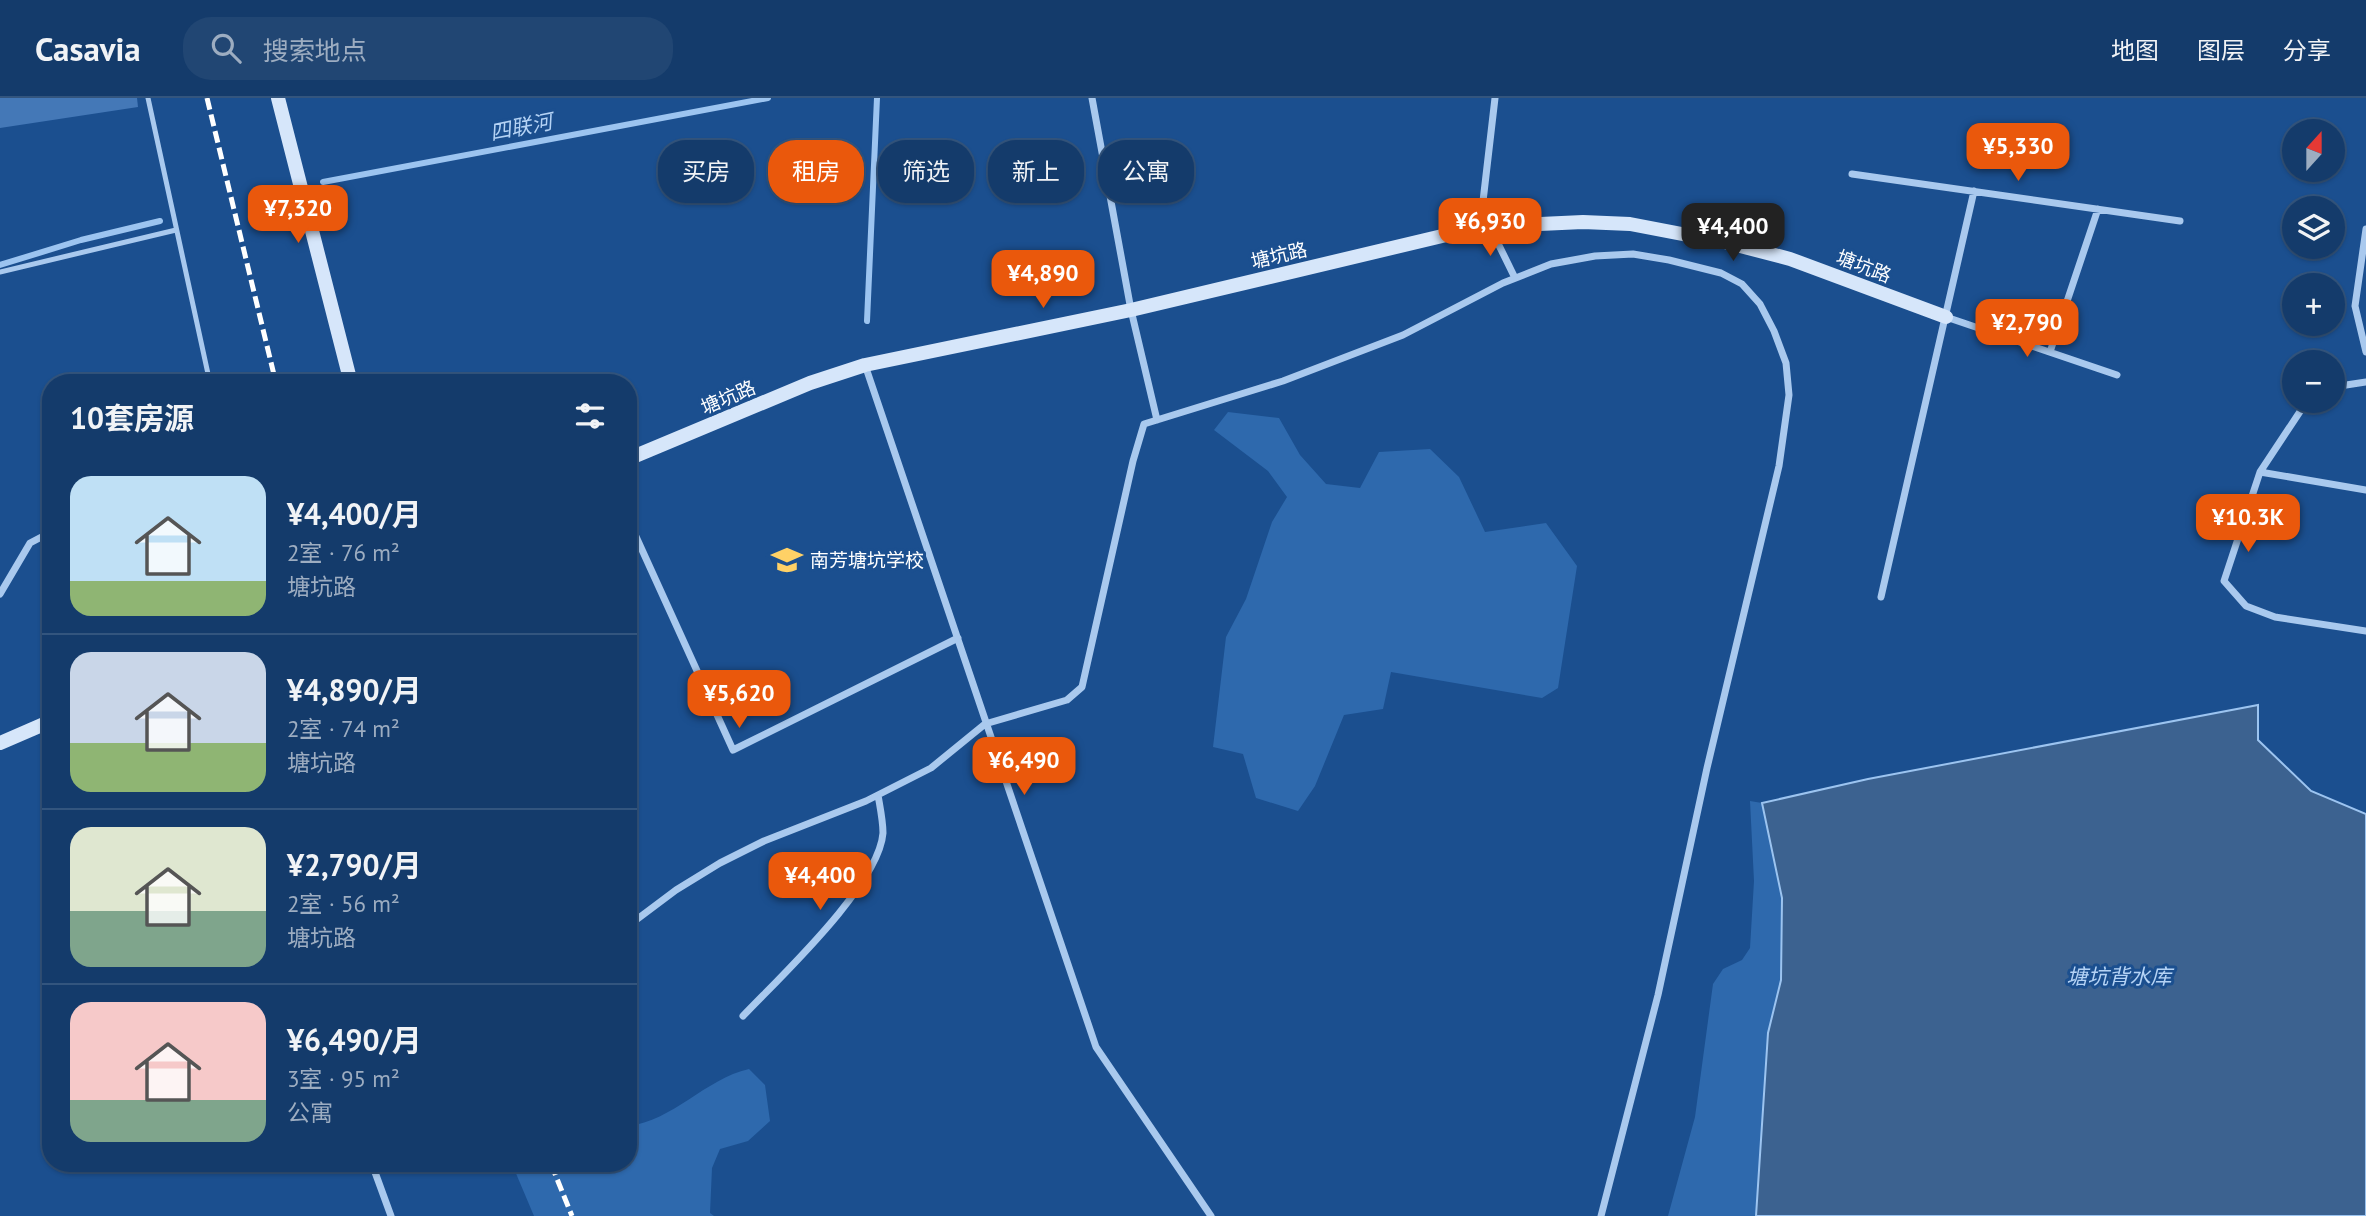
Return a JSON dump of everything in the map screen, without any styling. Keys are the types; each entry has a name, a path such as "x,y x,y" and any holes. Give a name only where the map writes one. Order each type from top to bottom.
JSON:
{"street":[{"path":"278,98 349,374"},
{"path":"1092,98 1131,310 1157,420"},
{"path":"1495,98 1485,227 1514,278"},
{"path":"1852,174 2180,222"},
{"path":"1881,597 1974,191"},
{"path":"2050,352 2098,209"},
{"name":"塘坑路","path":"637,455 810,383 865,365 1131,310 1485,227 1583,222 1630,224 1729,243 1790,258 1946,317"},
{"path":"2366,229 2355,306 2366,352"},
{"path":"637,919 676,890 720,863 764,841 878,795 931,768 985,724 1067,699 1082,687 1133,461 1144,424 1283,381 1403,335 1514,278 1551,264 1595,256 1633,254 1721,273 1742,284 1760,304 1786,363 1788,384 1779,466 1710,755 1658,995 1601,1216"},
{"path":"1946,317 2117,375"},
{"path":"865,365 1096,1047 1211,1216"},
{"path":"2345,385 2366,382"},
{"path":"2299,413 2260,472 2224,581 2246,606 2275,617 2366,631"},
{"path":"2260,472 2366,490"},
{"path":"0,594 30,543 42,537"},
{"path":"637,539 733,750 958,638"},
{"path":"0,743 42,725"},
{"path":"743,1016 843,908 864,878 878,851 883,832 878,795"},
{"path":"375,1172 391,1216"}],"lane":[{"path":"148,98 208,374"},
{"path":"0,272 176,230"}],"shaded area":[{"path":"1228,412 1279,418 1300,455 1326,484 1360,488 1379,452 1430,449 1459,477 1485,532 1546,523 1577,566 1558,688 1542,698 1391,672 1383,709 1344,715 1315,786 1298,811 1256,798 1243,754 1213,747 1226,637 1246,599 1272,522 1287,497 1268,471 1214,430"},
{"path":"1750,801 1762,803 1782,898 1781,980 1768,1033 1756,1216 1668,1216 1695,1117 1713,984 1723,969 1742,960 1750,948 1754,881"},
{"path":"749,1069 765,1085 770,1121 748,1141 720,1149 712,1168 710,1213 714,1216 534,1216 515,1172 637,1172 637,1124 660,1116 733,1074"}],"water":[{"name":"塘坑背水库","path":"2258,705 2258,740 2311,791 2366,814 2366,1216 1756,1216 1768,1033 1781,980 1782,898 1762,803 1868,779"}],"building":[{"path":"0,98 137,98 138,107 0,128"}],"waterway":[{"name":"四联河","path":"323,182 768,98"},
{"path":"867,321 877,98"},
{"name":"四联河","path":"0,265 81,240 160,221"}],"railway":[{"path":"207,98 274,374"},
{"path":"554,1172 572,1216"}],"place":[{"name":"南芳塘坑学校","path":"787,560"}]}
